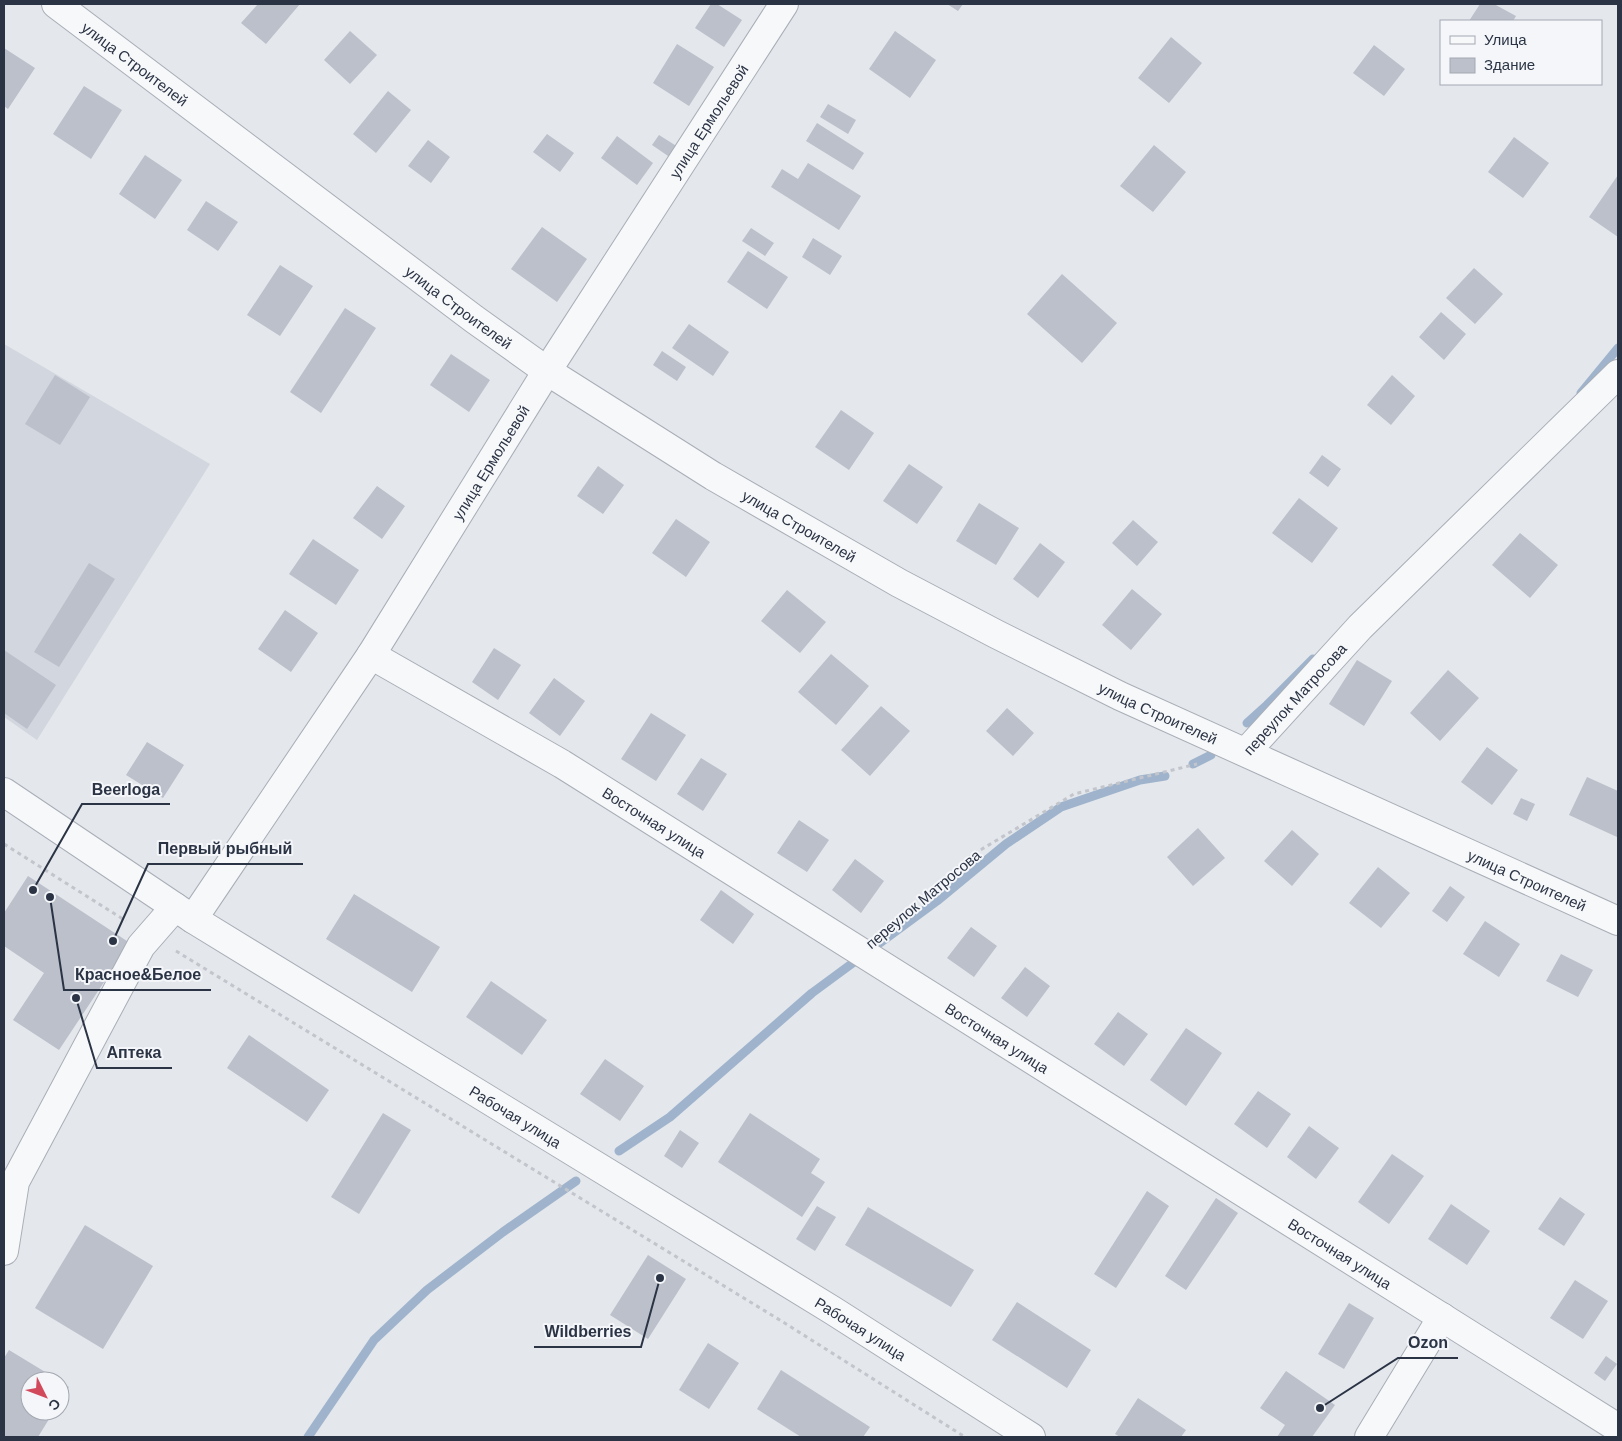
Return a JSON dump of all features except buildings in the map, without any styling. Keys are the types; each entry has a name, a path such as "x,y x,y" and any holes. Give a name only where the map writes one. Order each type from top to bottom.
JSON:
{"street":[{"name":"улица Строителей","path":"56,4 474,319 547,371 713,476 899,583 1120,696 1618,921"},
{"name":"улица Ермольевой","path":"4,1251 9,1184 140,946 150,936 184,913 371,654 547,371 784,4"},
{"name":"переулок Матросова","path":"1246,752 1360,627 1618,374"},
{"name":"Восточная улица","path":"371,654 562,764 1618,1428"},
{"name":"Рабочая улица","path":"4,792 184,913 832,1310 1031,1437"},
{"path":"1369,1437 1442,1316"}],"path":[{"name":"переулок Матросова","path":"860,952 972,855 1074,794 1198,763"},
{"path":"4,844 150,936 783,1322 965,1437"}],"shaded area":[{"path":"4,344 210,464 37,740 4,717"}],"waterway":[{"path":"1581,393 1618,348"},
{"path":"1247,723 1313,659"},
{"path":"1193,764 1211,755"},
{"path":"619,1151 670,1117 812,993 937,901 1006,844 1061,807 1140,780 1165,776"},
{"path":"308,1437 374,1340 427,1290 503,1232 576,1181"}],"place":[{"name":"Beerloga","path":"33,890"},
{"name":"Красное&Белое","path":"50,897"},
{"name":"Первый рыбный","path":"113,941"},
{"name":"Аптека","path":"76,998"},
{"name":"Wildberries","path":"660,1278"},
{"name":"Ozon","path":"1320,1408"}]}
